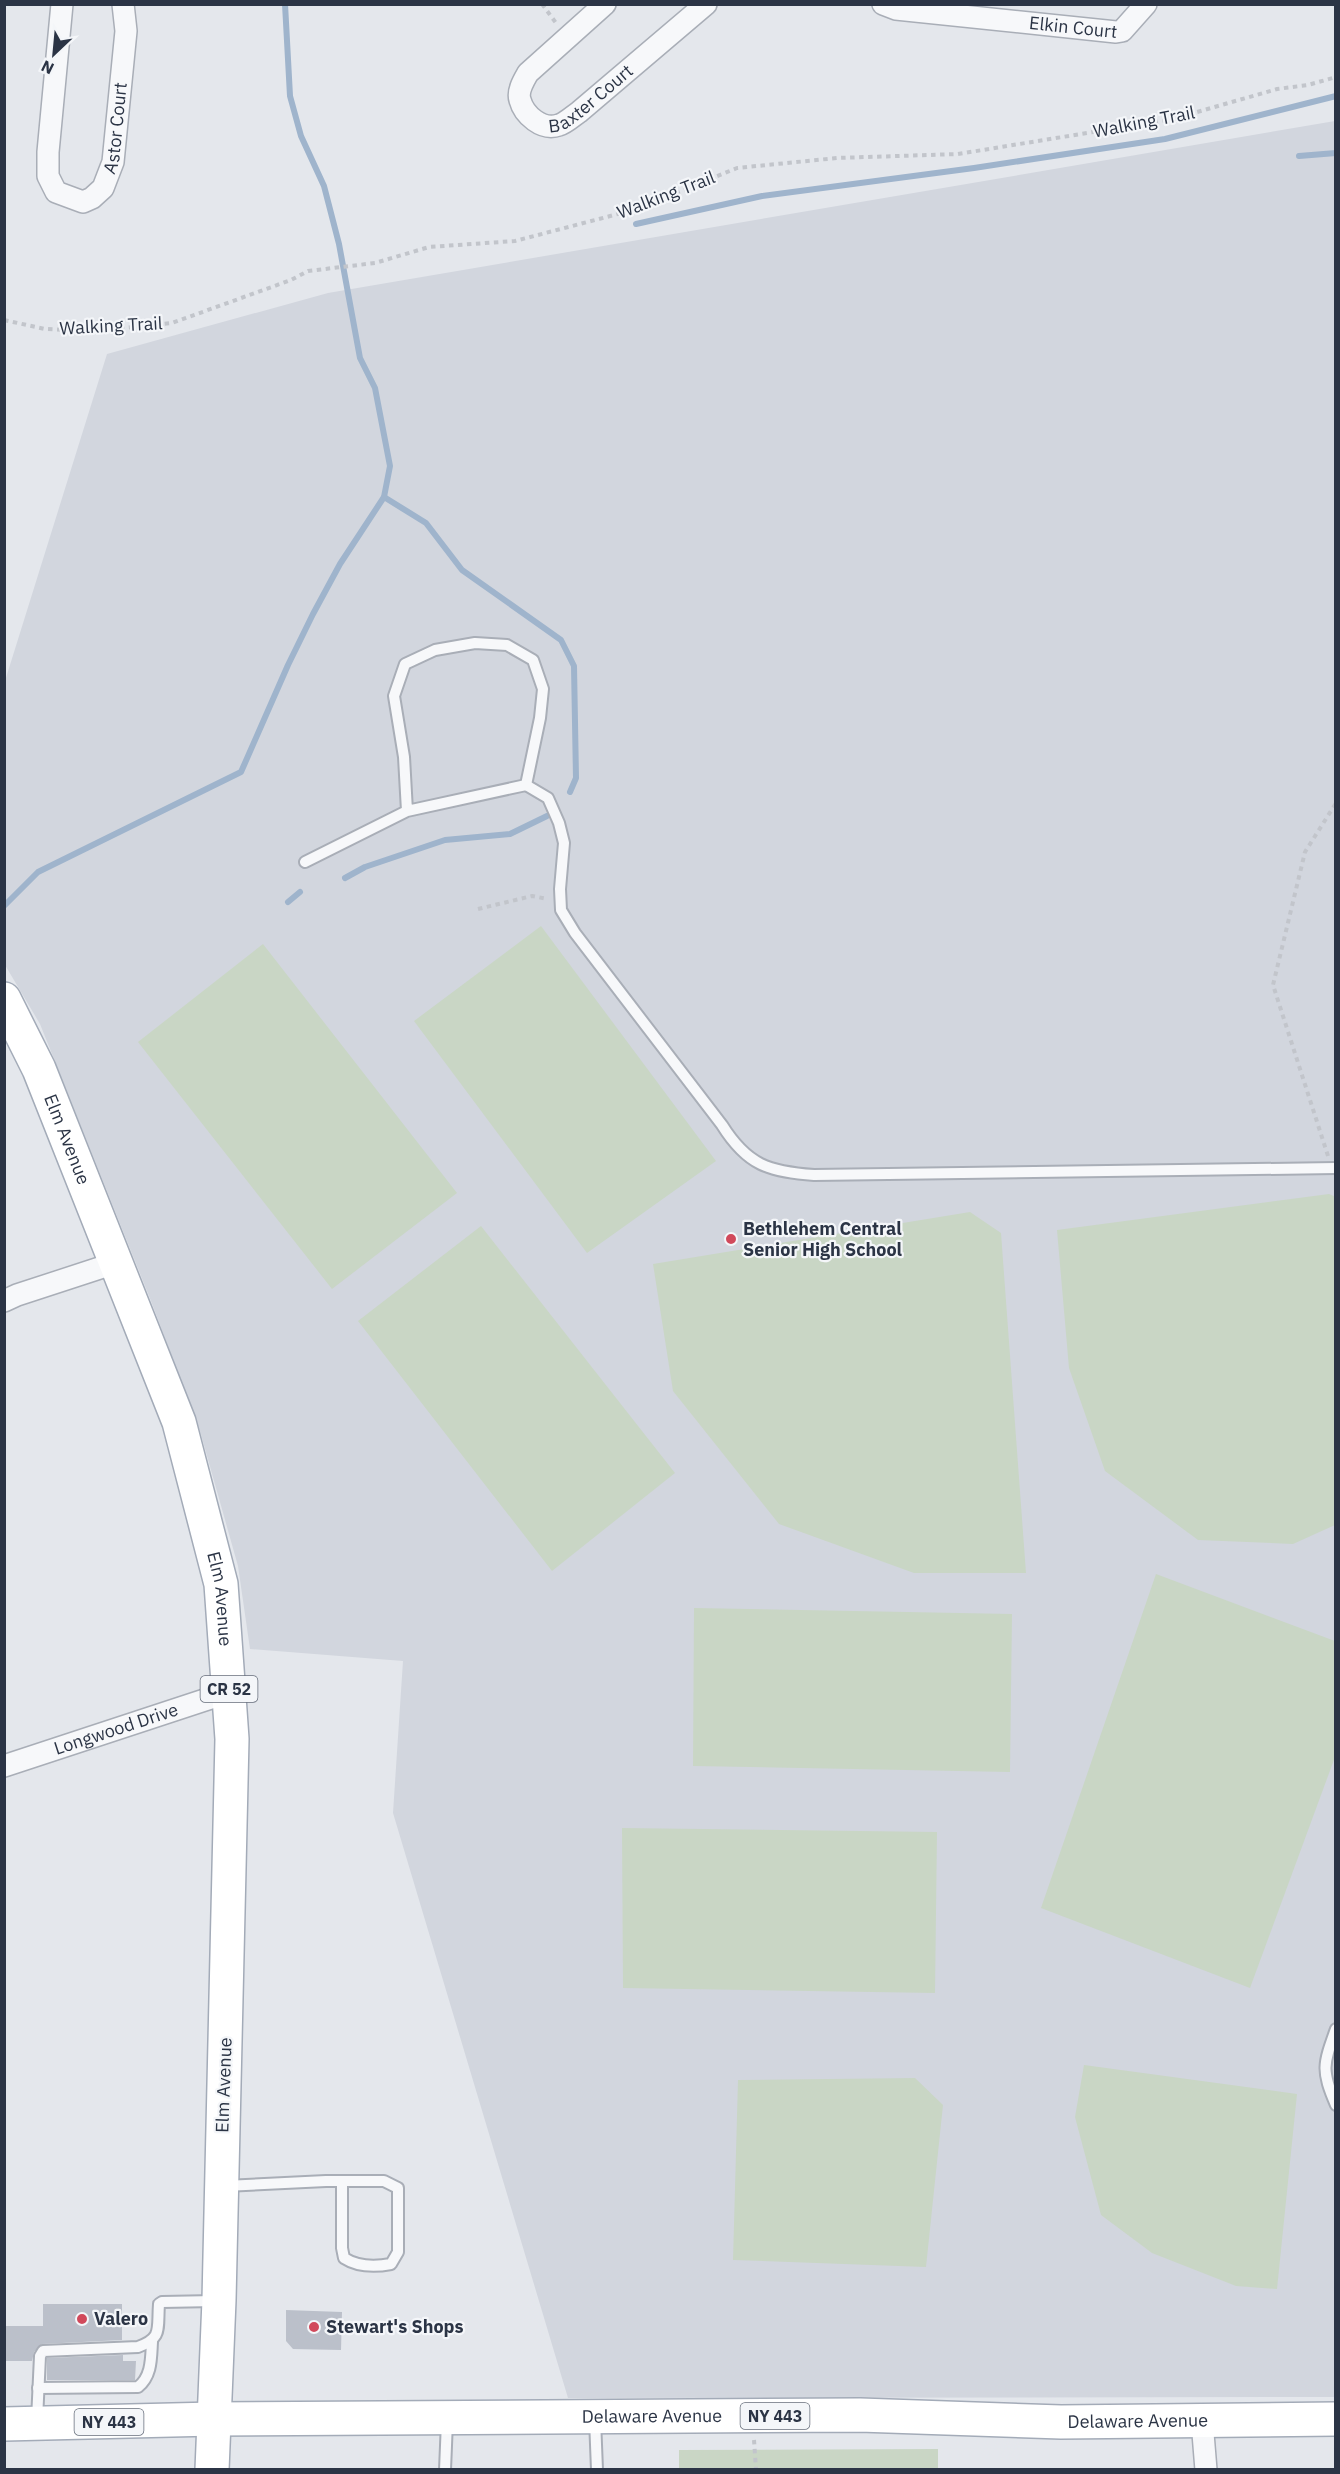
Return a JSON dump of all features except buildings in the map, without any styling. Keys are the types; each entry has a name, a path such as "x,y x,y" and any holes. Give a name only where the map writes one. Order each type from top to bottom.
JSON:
{"main road":[{"name":"Elm Avenue","path":"4,999 39,1069 182,1434 221,1584 232,1739 219,2300 214,2419"},
{"name":"Delaware Avenue","path":"4,2424 214,2419 860,2415 1061,2422 1335,2419"},
{"name":"CR 52","path":"212,2469 214,2419"}],"street":[{"name":"Astor Court","path":"62,4 48,152 48,176 56,192 83,202 92,198 103,188 113,162 126,31 123,4"},
{"name":"Baxter Court","path":"604,4 528,73 521,87 519,99 534,122 550,127 560,125 579,112 706,4"},
{"name":"Elkin Court","path":"883,4 896,9 1116,32 1122,31 1146,4"},
{"path":"4,1301 116,1263"},
{"name":"Longwood Drive","path":"4,1766 229,1692"},
{"path":"1202,2421 1206,2469"}],"lane":[{"path":"406,811 404,757 394,696 405,664 435,650 475,643 507,645 532,660 543,689 540,718 526,786"},
{"path":"304,862 406,811 526,786 548,798 564,843 561,910 575,933 735,1145 769,1169 814,1175 1334,1167"},
{"path":"1335,2030 1324,2061 1326,2082 1335,2106"},
{"path":"222,2186 342,2181 384,2181 398,2188 398,2252 391,2264 379,2266 353,2264 344,2258 342,2181"},
{"path":"38,2388 138,2387 144,2383 149,2372 152,2342 157,2334 159,2304 219,2300"},
{"path":"37,2423 40,2356 43,2351 138,2347 152,2342"},
{"path":"595,2417 597,2469"},
{"path":"445,2469 447,2418"}],"path":[{"name":"Walking Trail","path":"4,320 45,329 95,331 172,323 291,280 308,271 375,264 429,247 515,241 637,209 737,168 837,158 958,154 1173,119 1277,89 1308,85 1335,77"},
{"path":"1334,1167 1273,985 1305,852 1335,803"},
{"path":"478,909 532,896 560,901"}],"shaded area":[{"name":"Bethlehem Central Senior High School","path":"1335,121 1335,2397 568,2398 393,1813 403,1661 250,1649 238,1566 200,1431 151,1301 40,1024 5,965 5,681 107,354 328,293"}],"green space":[{"path":"541,926 716,1161 587,1253 414,1021"},
{"path":"263,944 457,1193 332,1289 138,1042"},
{"path":"1329,1194 1336,1197 1335,1525 1293,1544 1198,1540 1105,1471 1069,1368 1057,1230"},
{"path":"970,1212 1001,1233 1026,1573 914,1573 779,1524 673,1391 653,1264"},
{"path":"481,1226 675,1473 552,1571 358,1321"},
{"path":"1156,1574 1335,1641 1335,1757 1250,1988 1041,1908"},
{"path":"694,1608 1012,1614 1010,1772 693,1766"},
{"path":"622,1828 937,1832 935,1993 623,1988"},
{"path":"1084,2065 1297,2094 1277,2289 1236,2286 1152,2253 1101,2215 1075,2117"},
{"path":"915,2078 943,2105 926,2267 733,2260 738,2080"},
{"path":"938,2449 938,2469 679,2469 679,2450"}],"waterway":[{"path":"4,906 38,872 241,772 313,614 340,564 384,497 390,466 375,388 360,358 339,244 324,186 301,136 290,96 285,4"},
{"path":"636,224 762,196 974,168 1165,139 1336,96"},
{"path":"1299,156 1336,153"},
{"path":"384,497 426,523 462,570 561,640 574,666 576,778 570,792"},
{"path":"345,878 365,867 445,840 510,834 547,816"},
{"path":"288,902 300,892"}],"place":[{"name":"Bethlehem Central Senior High School","path":"731,1239"},
{"name":"Valero","path":"82,2319"},
{"name":"Stewart's Shops","path":"314,2327"}]}
